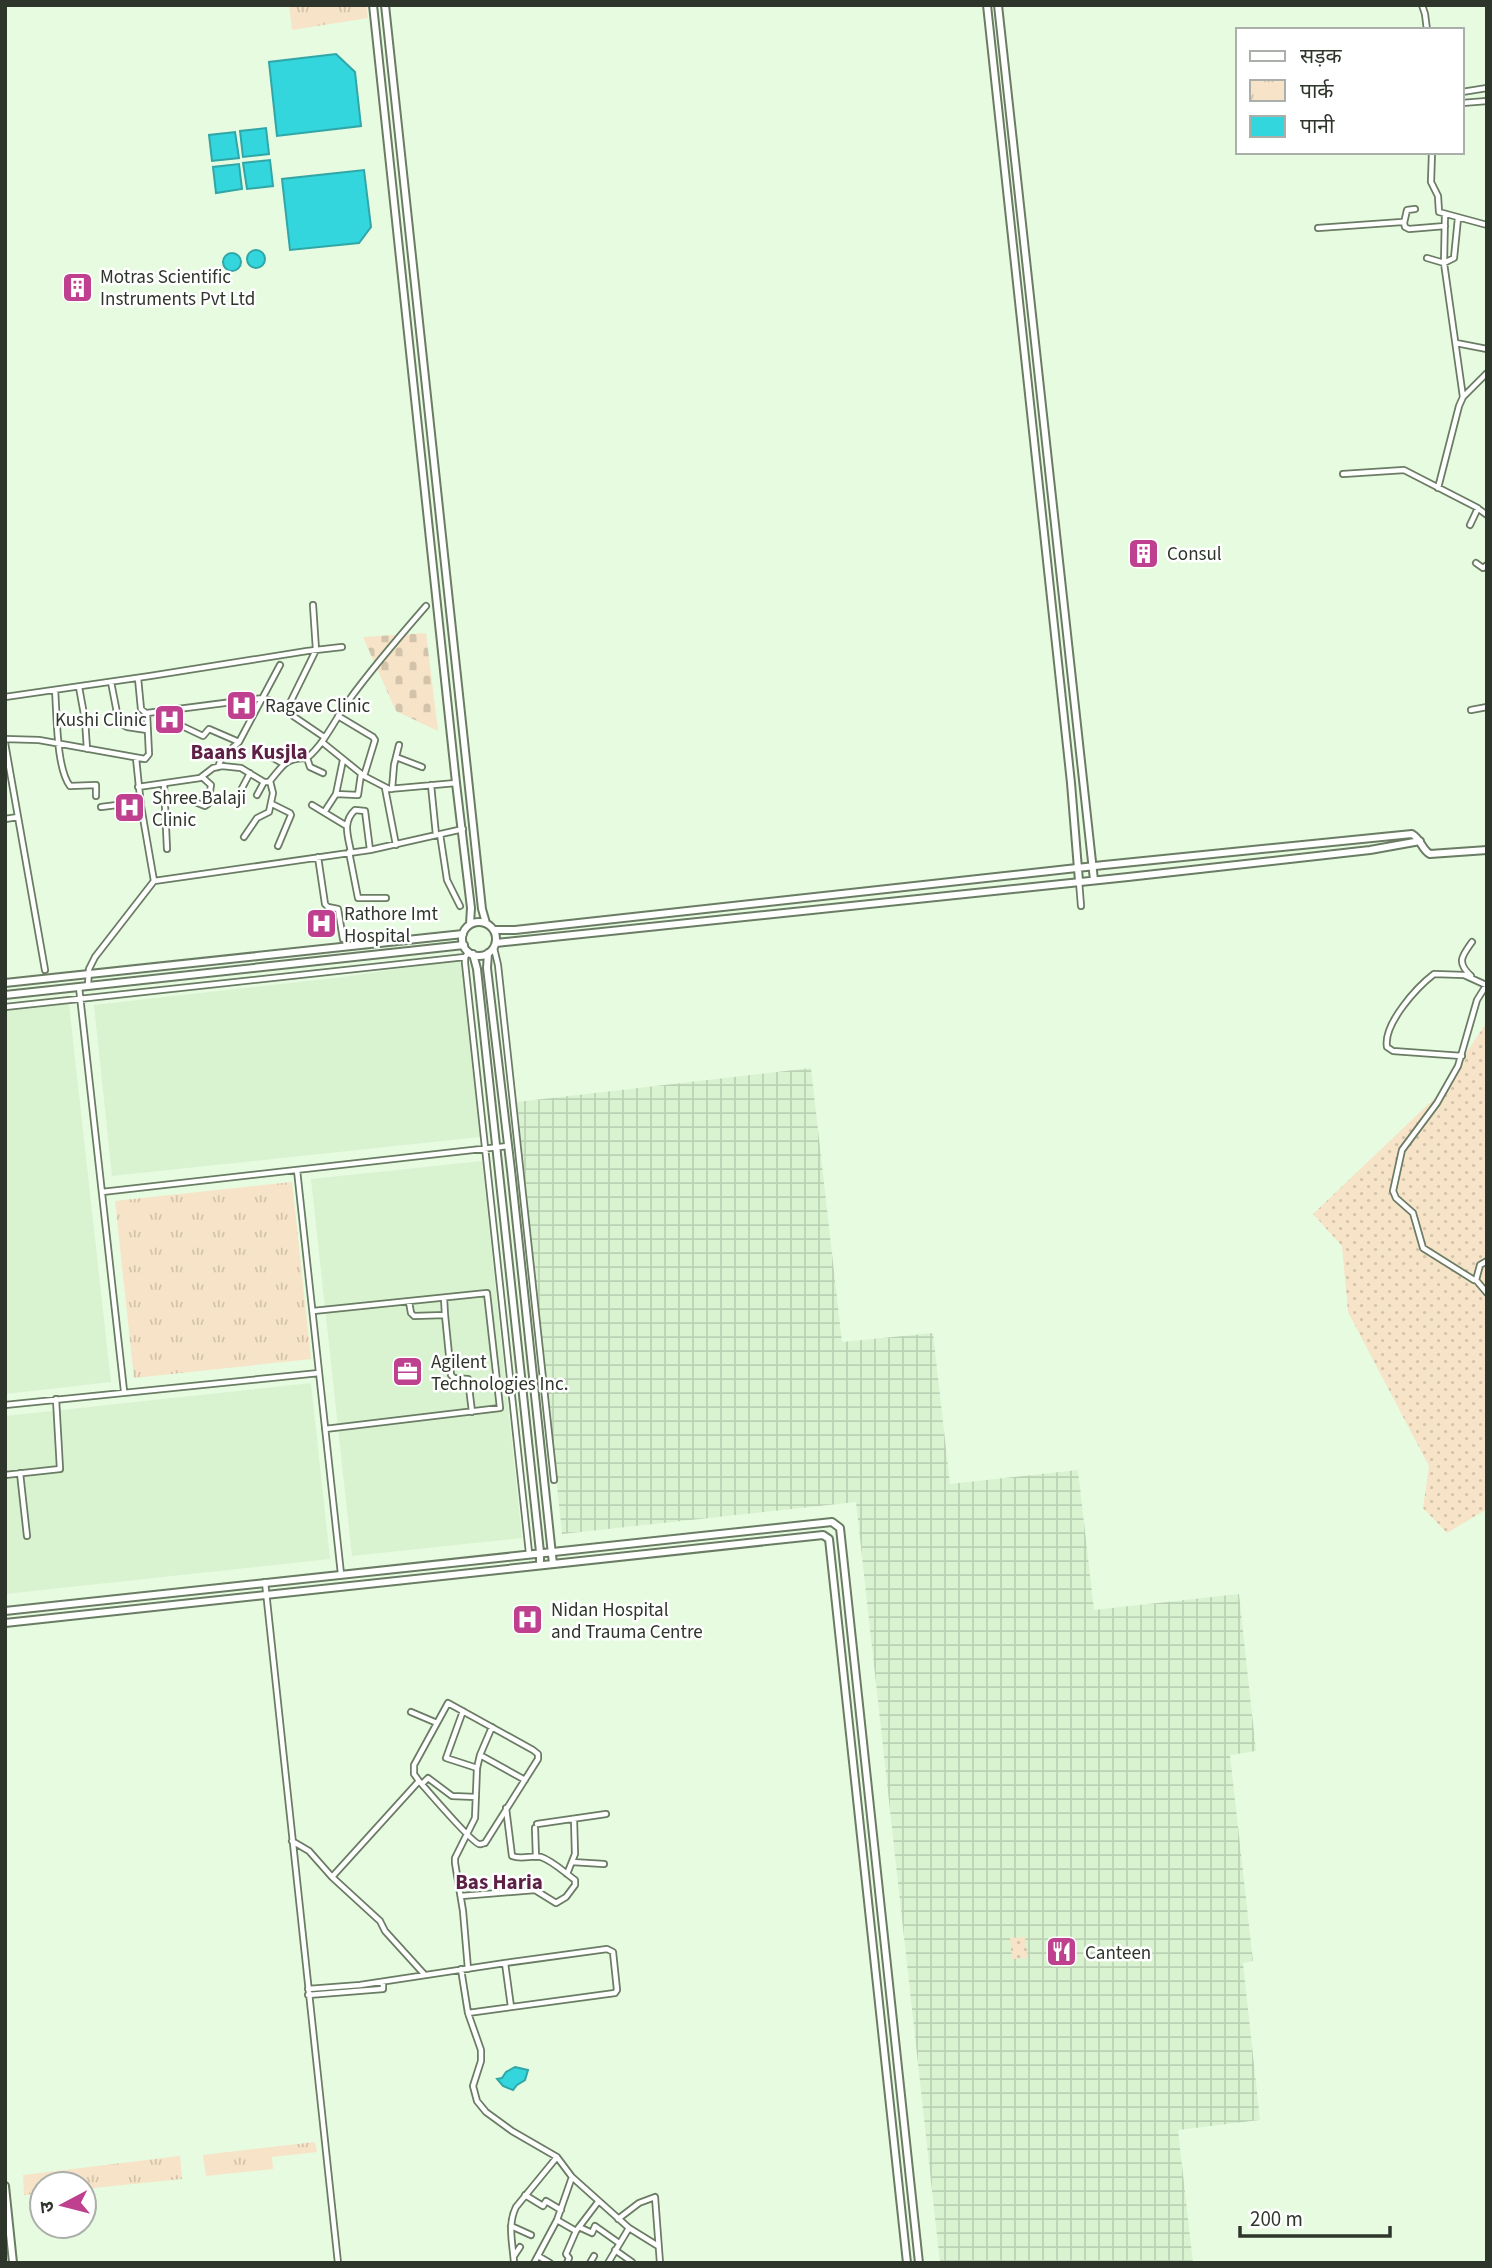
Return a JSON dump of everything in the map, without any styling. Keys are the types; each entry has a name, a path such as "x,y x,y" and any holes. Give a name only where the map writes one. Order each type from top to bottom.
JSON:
{"street":[{"path":"373,5 471,908 470,924 463,934 464,945 477,969 540,1565"},
{"path":"385,5 482,909 486,923 494,930 1412,834 1430,854 1487,850"},
{"path":"987,5 1071,783 1081,906"},
{"path":"998,5 1094,880"},
{"path":"1422,5 1427,28"},
{"path":"1464,92 1487,88"},
{"path":"1464,103 1487,100"},
{"path":"1432,154 1431,182 1438,197 1438,210 1445,215 1487,225"},
{"path":"1415,209 1407,210 1405,227 1445,226"},
{"path":"1445,215 1444,263 1463,397"},
{"path":"1427,258 1444,263 1454,258 1458,218"},
{"path":"1318,228 1404,223"},
{"path":"1455,343 1487,349"},
{"path":"1438,488 1451,431 1463,397 1487,373"},
{"path":"1343,474 1404,470 1487,514"},
{"path":"1470,525 1479,509 1487,507"},
{"path":"1476,563 1483,568 1487,565"},
{"path":"286,711 316,650 313,605"},
{"path":"257,795 267,781 292,758 307,758 386,650 426,606"},
{"path":"5,697 342,647"},
{"path":"218,767 222,757 239,742 280,665"},
{"path":"138,678 141,709 146,713 263,698 286,711 323,739 362,775 385,788 456,783"},
{"path":"111,682 119,723 147,730"},
{"path":"79,687 87,749"},
{"path":"55,690 59,744 66,781 70,786 96,785 96,796"},
{"path":"1471,710 1487,707"},
{"path":"45,970 5,741 59,744 145,760 148,757 146,713"},
{"path":"336,794 358,795 375,740 338,716"},
{"path":"184,727 203,736 209,729 239,742"},
{"path":"392,789 399,745"},
{"path":"452,752 465,750"},
{"path":"267,754 284,765"},
{"path":"396,757 422,767"},
{"path":"136,758 138,787 154,881"},
{"path":"307,758 310,767 323,773"},
{"path":"325,811 336,794 343,760"},
{"path":"138,787 202,777 218,767 241,768 267,781 273,793 268,814 257,818 244,837"},
{"path":"241,790 250,773"},
{"path":"195,802 205,806 208,804 211,785 202,777"},
{"path":"1071,783 1083,782"},
{"path":"164,784 167,849"},
{"path":"431,785 447,880 460,906"},
{"path":"385,788 396,845"},
{"path":"101,807 141,802"},
{"path":"272,804 291,815 278,846"},
{"path":"312,805 345,825"},
{"path":"370,849 365,811 353,811 345,825 358,898 386,898"},
{"path":"5,819 18,817"},
{"path":"88,985 94,957 154,881 396,845 463,829"},
{"path":"5,1007 469,955 481,956 492,948 1370,850 1420,841"},
{"path":"318,857 326,904 338,909 342,939"},
{"path":"470,924 486,923"},
{"path":"494,930 487,968 509,1146 553,1564"},
{"path":"5,983 463,934"},
{"path":"1472,942 1461,959 1461,964 1474,979"},
{"path":"5,995 464,945"},
{"path":"492,948 498,965 548,1424 557,1479 545,1481"},
{"path":"469,955 486,1148 529,1553"},
{"path":"1462,1056 1393,1051 1387,1047 1387,1033 1406,1000 1420,989 1430,976 1440,973 1464,975 1486,984 1477,1000 1462,1056 1437,1103 1402,1150 1393,1191 1396,1198 1413,1213 1426,1251 1444,1259 1476,1280 1487,1293"},
{"path":"79,986 124,1391"},
{"path":"102,1192 509,1146"},
{"path":"297,1170 341,1574"},
{"path":"1476,1280 1480,1265 1487,1261"},
{"path":"313,1311 487,1293 500,1408 325,1429"},
{"path":"444,1298 451,1375 454,1378 468,1379 472,1412"},
{"path":"409,1302 414,1316 445,1315"},
{"path":"5,1405 319,1373"},
{"path":"5,1475 60,1469 55,1399"},
{"path":"539,1426 548,1424"},
{"path":"20,1473 27,1536"},
{"path":"5,1611 832,1522 840,1528 919,2263"},
{"path":"5,1623 827,1536 840,1528"},
{"path":"827,1536 906,2263"},
{"path":"265,1582 338,2263"},
{"path":"448,1703 538,1755 485,1843 478,1844 414,1774 414,1765 437,1723 448,1703"},
{"path":"463,1711 446,1758 477,1768"},
{"path":"411,1712 437,1723"},
{"path":"492,1727 477,1768 475,1818 455,1858 461,1896 468,2013 481,2050 481,2060 473,2086 477,2101 486,2112 512,2131 557,2157 572,2177 598,2202 629,2228 658,2246"},
{"path":"480,1755 525,1780"},
{"path":"332,1877 421,1782 428,1778 452,1796 476,1797"},
{"path":"461,1896 535,1890 556,1903 576,1885 575,1880 545,1859 512,1856 506,1808"},
{"path":"537,1857 536,1826 606,1814"},
{"path":"566,1874 575,1854 575,1819"},
{"path":"292,1841 309,1851 332,1877 380,1921 385,1931 425,1975"},
{"path":"572,1862 604,1864"},
{"path":"308,1992 383,1989 383,1982 607,1949 614,1955 615,1993 468,2013"},
{"path":"505,1963 511,2007"},
{"path":"514,2260 512,2216 516,2207 557,2157"},
{"path":"534,2263 557,2220 572,2177"},
{"path":"5,2186 13,2263"},
{"path":"526,2195 543,2206 547,2201 561,2210"},
{"path":"618,2219 639,2203 655,2197 660,2263"},
{"path":"567,2263 569,2258 566,2254 578,2229 598,2202"},
{"path":"557,2220 592,2233 595,2226 619,2243"},
{"path":"511,2225 531,2235"},
{"path":"608,2263 629,2228"},
{"path":"514,2260 520,2247"},
{"path":"615,2250 632,2262"},
{"path":"538,2256 550,2263"},
{"path":"590,2263 594,2256"}],"shaded area":[{"path":"462,960 480,1137 112,1176 94,1005 335,978"},
{"path":"69,1004 111,1382 5,1394 5,1011"},
{"path":"811,1068 842,1342 933,1333 950,1484 1078,1470 1094,1610 1239,1594 1256,1751 1230,1755 1253,1961 1243,1963 1260,2120 1178,2130 1193,2263 940,2263 856,1502 562,1534 517,1102"},
{"path":"482,1161 522,1538 352,1556 311,1179"},
{"path":"311,1383 330,1559 5,1594 5,1416"}],"green space":[{"path":"289,5 366,5 368,18 292,30"},
{"path":"426,633 438,731 396,711 363,637"},
{"path":"1487,1022 1487,1509 1447,1533 1423,1508 1429,1466 1348,1312 1342,1246 1313,1214 1438,1095"},
{"path":"292,1182 311,1359 134,1378 115,1201"},
{"path":"1025,1937 1028,1958 1012,1959 1010,1938"},
{"path":"315,2142 317,2152 272,2157 273,2169 206,2176 203,2155"},
{"path":"180,2156 182,2179 98,2188 98,2170 64,2170"},
{"path":"28,2174 28,2195 24,2195 23,2175"}],"water":[{"path":"336,54 355,72 361,126 277,136 269,62"},
{"path":"266,128 269,154 243,157 240,131"},
{"path":"235,132 239,158 212,161 209,135"},
{"path":"270,160 273,186 247,189 243,163"},
{"path":"239,164 242,189 216,193 213,167"},
{"path":"364,170 371,227 359,243 290,250 282,179"},
{"path":"256,250 262,253 265,259 262,265 256,268 250,265 247,259 250,253"},
{"path":"232,253 238,256 241,262 238,268 232,271 226,268 223,262 226,256"},
{"path":"515,2067 528,2070 525,2080 513,2090 503,2086 497,2079"}],"place":[{"name":"Motras Scientific Instruments Pvt Ltd","path":"77,287"},
{"name":"Consul","path":"1144,553"},
{"name":"Ragave Clinic","path":"242,705"},
{"name":"Kushi Clinic","path":"170,719"},
{"name":"Shree Balaji Clinic","path":"129,808"},
{"name":"Rathore Imt Hospital","path":"321,924"},
{"name":"Agilent Technologies Inc.","path":"408,1372"},
{"name":"Nidan Hospital and Trauma Centre","path":"528,1620"},
{"name":"Canteen","path":"1062,1952"}],"district":[{"name":"Baans Kusjla","path":"249,752"},
{"name":"Bas Haria","path":"499,1882"}]}
